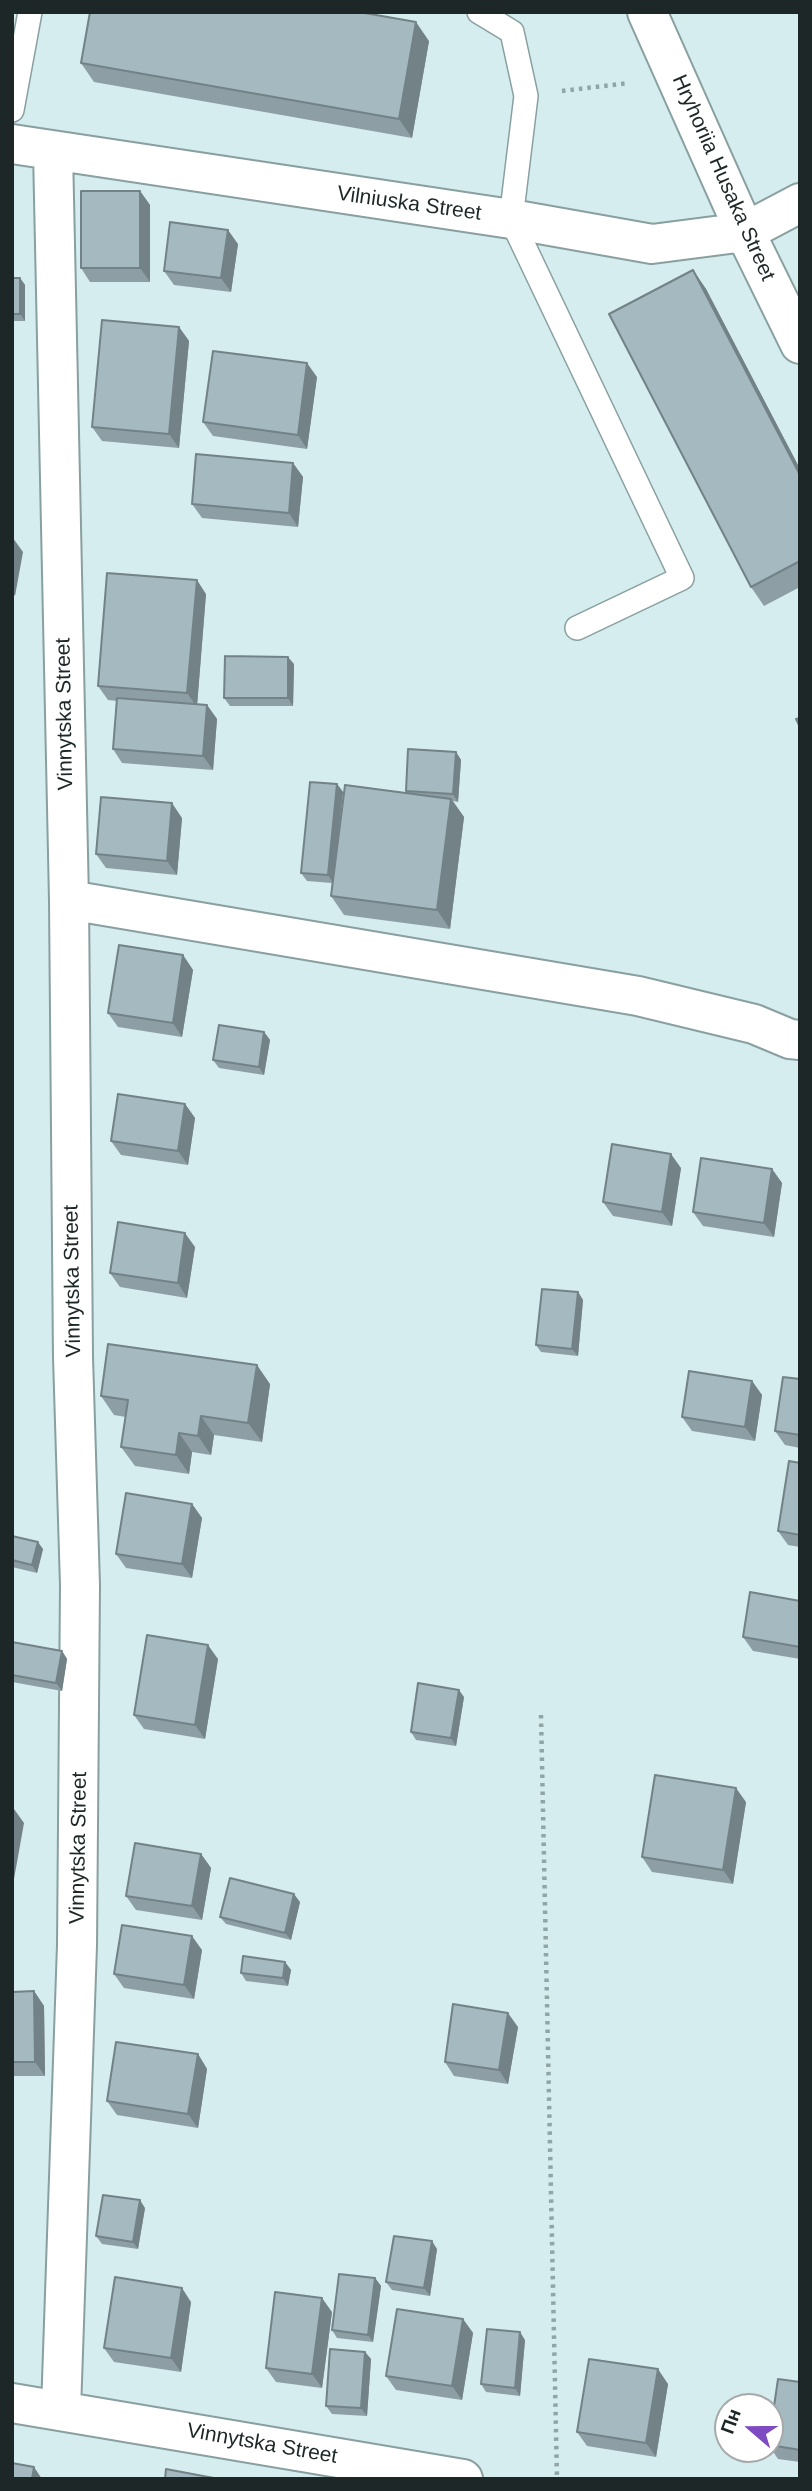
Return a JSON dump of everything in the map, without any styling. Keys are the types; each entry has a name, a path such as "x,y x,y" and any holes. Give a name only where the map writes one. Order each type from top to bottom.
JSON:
{"street":[{"name":"Hryhoriia Husaka Street","path":"647,12 745,232 800,344"},
{"name":"Vilniuska Street","path":"12,144 511,219 652,244 745,232 800,203"},
{"name":"Vinnytska Street","path":"53,151 69,900 73,1357 80,1585 80,1782 61,2410"},
{"path":"69,900 638,996 754,1024 797,1050"},
{"name":"Vinnytska Street","path":"12,2403 463,2479"}],"lane":[{"path":"12,110 30,12"},
{"path":"479,12 512,32 526,96 511,219 682,578 577,628"}],"path":[{"path":"526,96 677,77"},
{"path":"541,1715 557,2479"}],"building":[{"path":"90,12 359,12 416,22 399,119 81,63"},
{"path":"81,191 140,191 140,268 81,268"},
{"path":"170,222 228,230 221,278 164,271"},
{"path":"693,270 800,475 800,561 751,587 609,314"},
{"path":"12,278 20,278 20,314 12,314"},
{"path":"102,320 179,327 169,434 92,427"},
{"path":"213,351 307,363 298,435 203,422"},
{"path":"196,454 293,463 289,513 192,504"},
{"path":"107,573 197,580 187,693 98,686"},
{"path":"225,656 288,657 288,698 224,698"},
{"path":"117,698 207,705 203,756 113,749"},
{"path":"408,749 456,752 453,794 406,791"},
{"path":"310,782 337,784 328,875 301,873"},
{"path":"345,785 451,799 437,910 331,896"},
{"path":"101,797 172,803 167,861 96,854"},
{"path":"119,945 183,955 173,1023 108,1013"},
{"path":"219,1025 264,1032 259,1067 213,1060"},
{"path":"118,1094 185,1104 178,1151 111,1141"},
{"path":"612,1144 671,1154 662,1212 603,1202"},
{"path":"701,1158 772,1169 764,1223 693,1212"},
{"path":"118,1222 185,1233 178,1283 110,1273"},
{"path":"542,1289 578,1292 572,1349 536,1345"},
{"path":"108,1344 257,1365 248,1423 201,1416 198,1436 179,1433 176,1455 121,1447 128,1400 101,1396"},
{"path":"689,1371 752,1381 745,1427 682,1417"},
{"path":"783,1377 800,1379 800,1435 775,1431"},
{"path":"789,1461 800,1463 800,1535 778,1531"},
{"path":"126,1493 192,1504 182,1564 116,1554"},
{"path":"12,1536 38,1542 32,1565 12,1560"},
{"path":"750,1592 800,1601 800,1647 743,1637"},
{"path":"147,1635 208,1645 195,1725 134,1715"},
{"path":"12,1642 62,1651 56,1683 12,1675"},
{"path":"418,1683 459,1690 451,1738 411,1732"},
{"path":"655,1775 736,1788 723,1870 642,1857"},
{"path":"135,1843 201,1854 192,1906 126,1896"},
{"path":"230,1878 294,1894 285,1933 220,1917"},
{"path":"122,1925 192,1936 184,1985 114,1974"},
{"path":"243,1956 285,1962 283,1978 241,1973"},
{"path":"34,1991 35,2062 12,2062 12,1992"},
{"path":"453,2004 508,2013 499,2070 445,2062"},
{"path":"116,2042 198,2054 188,2114 107,2101"},
{"path":"103,2195 140,2200 133,2242 96,2236"},
{"path":"394,2236 432,2241 424,2288 386,2282"},
{"path":"339,2274 375,2278 368,2335 332,2330"},
{"path":"115,2277 182,2288 171,2358 104,2348"},
{"path":"275,2292 322,2298 312,2374 266,2368"},
{"path":"397,2309 463,2319 452,2386 386,2376"},
{"path":"487,2329 520,2332 515,2388 481,2384"},
{"path":"330,2349 365,2352 361,2408 326,2406"},
{"path":"589,2359 658,2369 646,2443 577,2432"},
{"path":"778,2379 800,2382 800,2450 784,2447 784,2393 776,2393"},
{"path":"12,2463 34,2467 32,2479 12,2479"},
{"path":"166,2469 219,2479 165,2479"}]}
